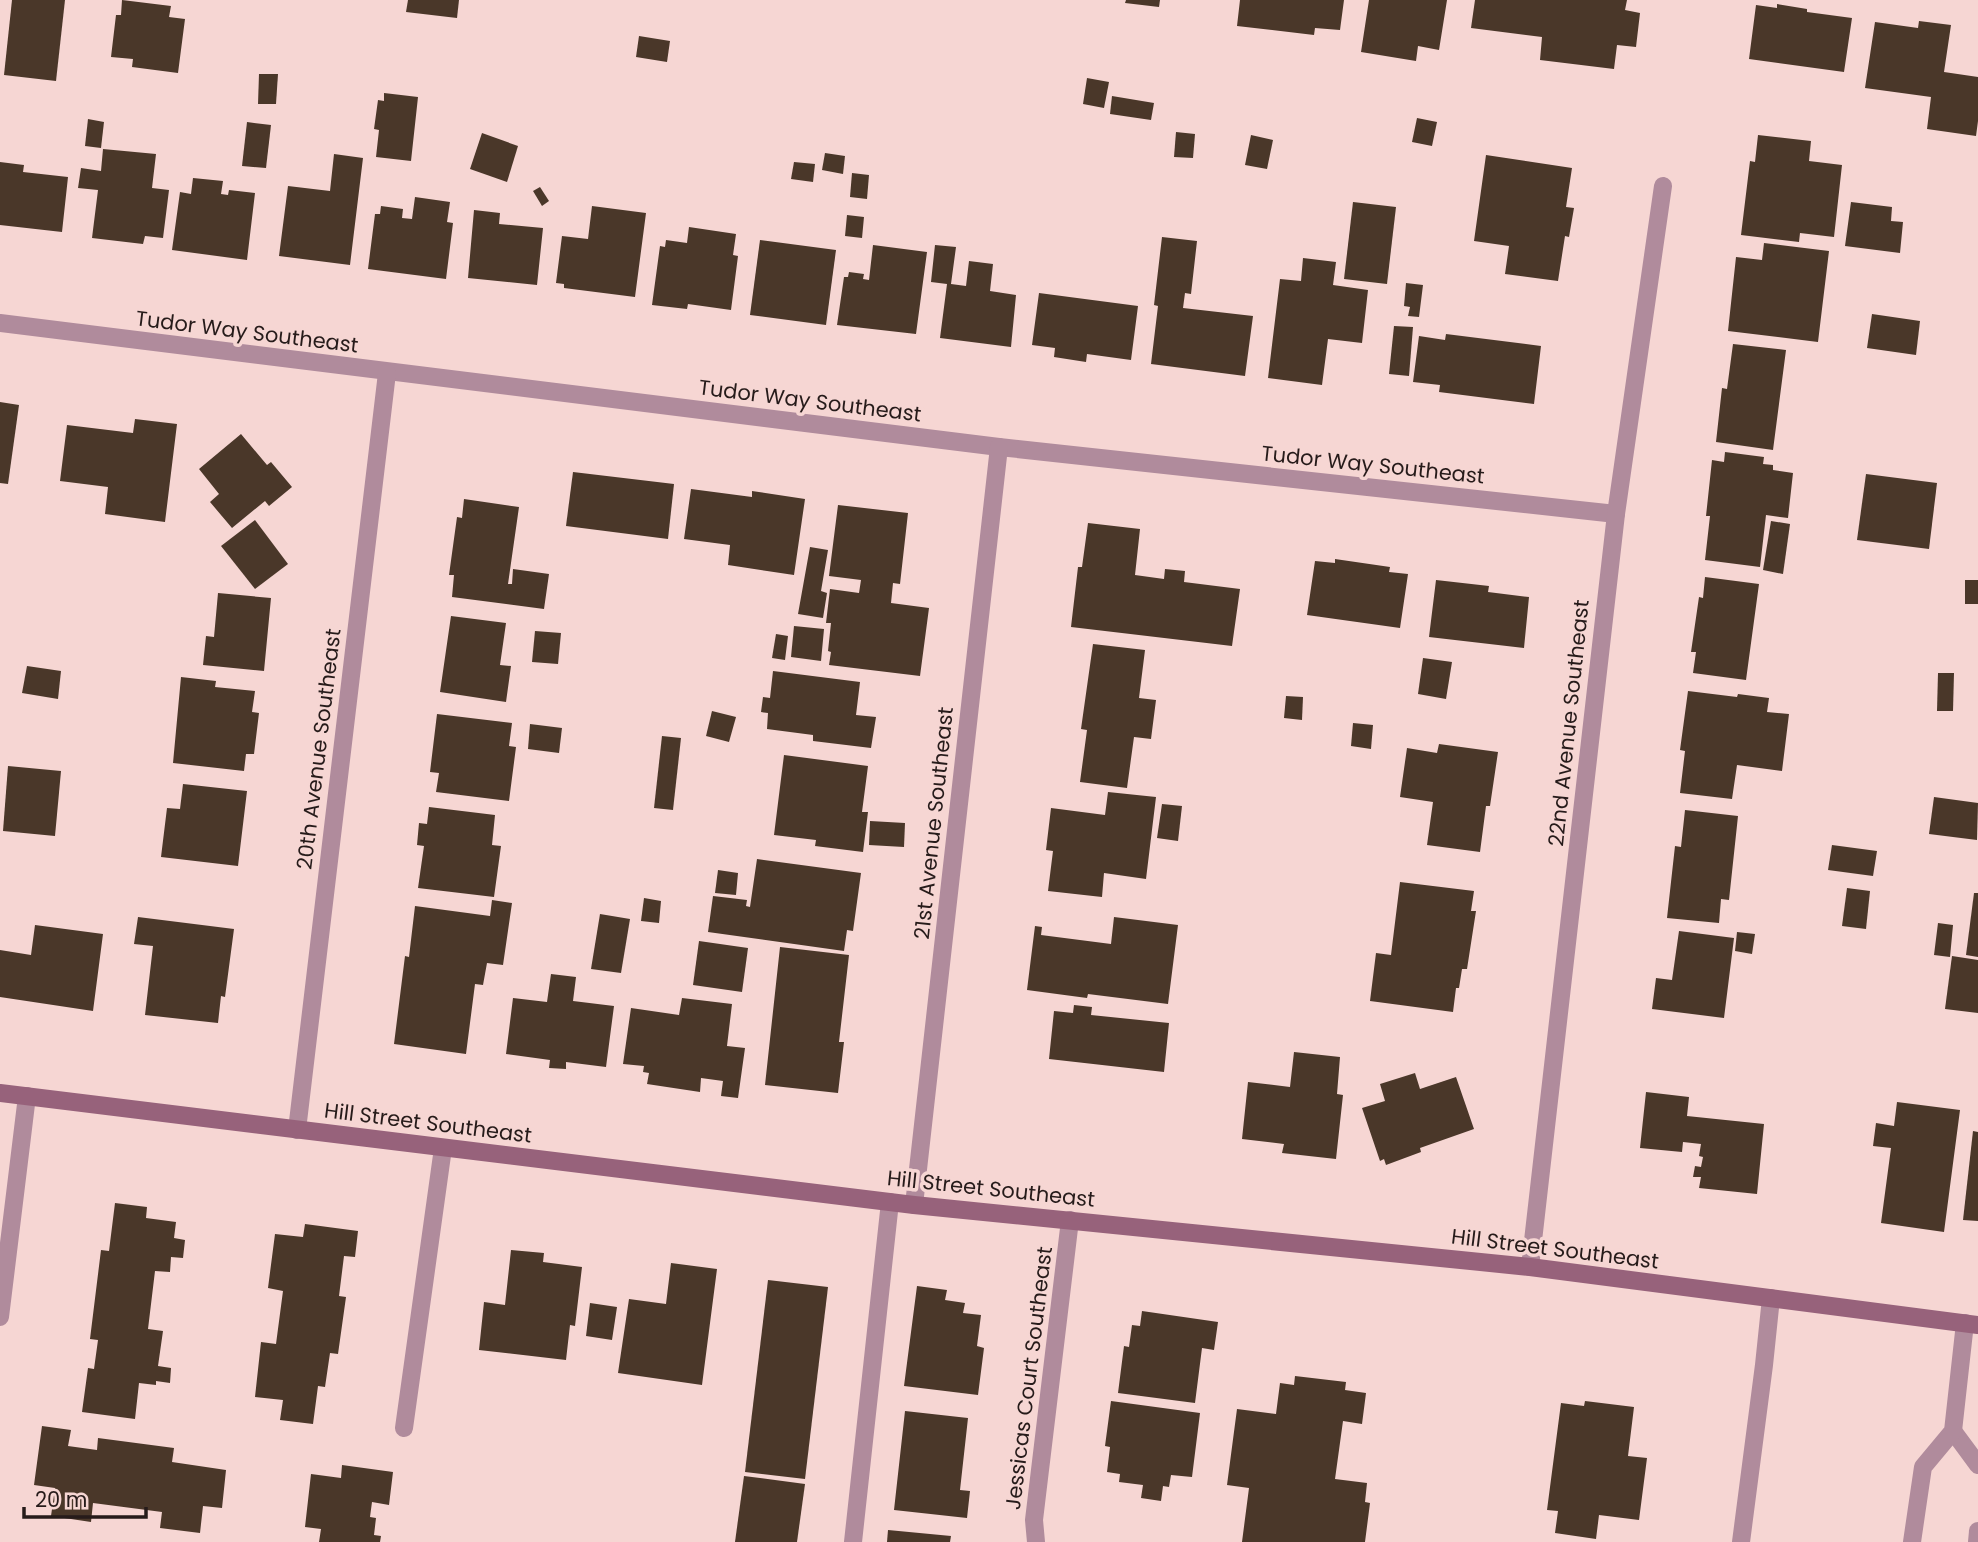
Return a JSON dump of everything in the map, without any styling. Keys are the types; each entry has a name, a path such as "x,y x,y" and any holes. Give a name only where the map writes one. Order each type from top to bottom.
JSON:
{"street":[{"name":"22nd Avenue Southeast","path":"1530,1267 1616,514 1663,186"},
{"name":"Tudor Way Southeast","path":"0,324 999,447 1616,514"},
{"name":"20th Avenue Southeast","path":"297,1130 387,373"},
{"name":"21st Avenue Southeast","path":"914,1205 999,447"},
{"name":"Hill Street Southeast","path":"0,1093 914,1205 1530,1267 1971,1324"},
{"path":"0,1317 27,1096"},
{"path":"404,1429 443,1148"},
{"path":"853,1542 890,1202"},
{"name":"Jessicas Court Southeast","path":"1036,1542 1034,1520 1070,1220"},
{"path":"1741,1542 1771,1298"},
{"path":"1912,1542 1923,1467 1953,1431 1971,1324"},
{"path":"1953,1431 1978,1465"},
{"path":"1977,1542 1978,1531"}],"building":[{"path":"12,0 65,0 56,81 4,75"},
{"path":"122,0 171,6 169,17 185,19 178,73 132,67 133,59 111,57 116,15 121,15"},
{"path":"408,0 459,0 457,18 406,12"},
{"path":"1126,0 1160,0 1159,7 1125,3"},
{"path":"1240,0 1344,0 1340,30 1315,28 1314,35 1237,26"},
{"path":"1369,0 1447,0 1439,50 1418,46 1416,61 1361,52"},
{"path":"1475,0 1627,0 1625,10 1640,13 1636,47 1617,45 1614,69 1540,60 1542,37 1471,28"},
{"path":"1777,4 1807,9 1807,12 1852,18 1844,72 1749,59 1756,5 1777,8"},
{"path":"1919,21 1951,25 1944,72 1978,77 1976,136 1927,129 1931,97 1865,88 1875,22 1918,28"},
{"path":"639,36 670,41 667,62 636,57"},
{"path":"259,74 278,74 276,104 258,104"},
{"path":"1087,78 1109,82 1104,108 1083,104"},
{"path":"384,93 418,97 411,161 376,157 379,130 374,129 378,100 384,101"},
{"path":"1112,96 1154,103 1151,120 1110,114"},
{"path":"1417,118 1437,122 1432,146 1412,142"},
{"path":"88,119 104,122 101,148 85,146"},
{"path":"247,122 271,125 266,168 242,166"},
{"path":"1176,132 1195,134 1193,158 1174,157"},
{"path":"482,133 518,146 507,182 470,169"},
{"path":"1251,135 1273,140 1267,169 1245,165"},
{"path":"1758,135 1811,141 1809,161 1842,165 1834,237 1800,233 1799,242 1741,235 1750,161 1755,162"},
{"path":"103,149 156,154 152,188 169,190 163,238 145,236 143,244 92,238 98,190 78,188 81,168 101,171"},
{"path":"825,153 845,156 843,174 822,170"},
{"path":"334,154 363,158 350,265 279,256 288,186 330,191"},
{"path":"1486,155 1572,168 1566,207 1574,208 1569,237 1565,236 1558,281 1505,274 1509,246 1474,241"},
{"path":"0,162 24,165 23,172 68,177 62,232 0,225"},
{"path":"794,162 815,164 813,182 791,179"},
{"path":"852,173 869,175 867,199 850,197"},
{"path":"193,178 223,181 221,194 228,195 229,190 255,193 247,260 172,250 180,192 191,194"},
{"path":"540,187 549,201 542,206 533,191"},
{"path":"415,197 450,202 447,222 453,223 446,279 368,269 375,214 380,214 381,206 403,209 402,218 412,219"},
{"path":"1353,202 1396,207 1387,284 1344,279"},
{"path":"1851,202 1892,207 1891,221 1903,222 1900,253 1845,246"},
{"path":"592,206 646,213 635,297 564,288 564,284 556,283 562,236 588,239"},
{"path":"474,210 500,213 499,224 543,228 537,285 468,278"},
{"path":"847,215 864,217 862,238 845,236"},
{"path":"689,227 736,234 733,255 738,256 731,310 688,304 687,309 652,305 660,246 665,247 666,240 687,243"},
{"path":"1162,237 1197,241 1191,294 1185,293 1183,308 1253,316 1245,376 1151,364 1158,306 1154,305"},
{"path":"760,240 836,250 826,325 750,315"},
{"path":"1764,243 1829,251 1818,342 1728,331 1736,257 1762,260"},
{"path":"873,245 927,252 916,334 837,325 844,277 848,277 849,272 864,274 863,279 869,280"},
{"path":"935,245 956,247 951,284 966,286 969,261 993,264 990,291 1016,295 1011,347 940,338 947,284 931,282"},
{"path":"1303,258 1336,262 1333,285 1368,290 1362,343 1328,339 1322,385 1268,378 1280,279 1301,281"},
{"path":"1406,283 1423,285 1419,317 1408,316 1410,307 1404,306"},
{"path":"1039,293 1138,306 1131,360 1087,354 1086,362 1054,357 1055,348 1032,345"},
{"path":"1872,314 1920,321 1916,355 1867,348"},
{"path":"1394,326 1413,327 1409,376 1389,374"},
{"path":"1446,334 1541,346 1534,404 1439,392 1440,385 1413,382 1419,336 1445,340"},
{"path":"1733,344 1786,350 1773,450 1716,442 1722,388 1727,389"},
{"path":"0,402 19,405 8,484 0,483"},
{"path":"135,419 177,424 165,522 105,514 108,487 60,481 67,425 133,433"},
{"path":"241,434 267,465 271,462 292,487 269,506 265,501 232,528 210,502 219,494 199,469"},
{"path":"1725,452 1764,457 1763,464 1773,465 1773,470 1793,473 1788,518 1766,515 1760,567 1705,560 1712,460 1724,462"},
{"path":"573,472 674,484 668,539 566,526"},
{"path":"1866,474 1937,483 1929,549 1857,540"},
{"path":"691,489 752,497 752,491 805,499 794,575 728,565 730,545 684,539"},
{"path":"464,499 519,507 508,584 512,584 513,569 549,574 544,609 452,597 454,575 449,575 457,517 462,518"},
{"path":"838,505 908,513 900,584 893,583 891,603 929,608 920,676 829,665 831,623 826,623 830,589 859,593 861,580 829,576"},
{"path":"255,520 288,564 255,589 221,546"},
{"path":"1771,521 1790,524 1783,574 1763,570"},
{"path":"1088,523 1140,529 1135,575 1164,579 1165,569 1185,571 1184,582 1240,589 1232,646 1071,627 1078,567 1082,567"},
{"path":"810,547 828,550 821,591 827,593 823,618 798,614"},
{"path":"1335,559 1390,567 1389,572 1408,574 1400,628 1307,615 1315,561 1335,563"},
{"path":"1705,577 1759,584 1746,680 1693,673 1696,652 1691,652 1699,597 1703,598"},
{"path":"1436,580 1489,586 1488,592 1529,597 1524,648 1429,637"},
{"path":"1965,580 1978,580 1978,604 1965,604"},
{"path":"218,593 271,598 264,671 203,665 206,636 214,637"},
{"path":"451,616 506,623 500,665 511,666 506,702 440,692"},
{"path":"794,626 824,629 821,661 791,657"},
{"path":"535,631 561,633 558,664 532,662"},
{"path":"776,634 788,636 785,660 772,658"},
{"path":"1093,644 1145,650 1139,698 1156,700 1151,739 1134,737 1127,788 1080,782 1087,730 1081,729"},
{"path":"1423,658 1452,662 1446,699 1418,694"},
{"path":"27,666 61,671 58,699 22,693"},
{"path":"773,671 860,682 856,715 876,717 871,748 813,741 813,735 767,729 768,713 761,712 763,697 770,698"},
{"path":"1938,673 1954,673 1953,711 1937,711"},
{"path":"181,677 216,681 215,687 255,691 252,712 259,713 254,754 246,754 244,771 173,763"},
{"path":"1688,691 1769,698 1767,712 1789,714 1782,771 1737,765 1732,799 1680,793 1685,751 1680,750"},
{"path":"1286,696 1303,697 1302,720 1284,718"},
{"path":"712,711 736,717 729,742 706,736"},
{"path":"437,714 512,723 509,746 516,747 509,801 436,792 439,773 430,772"},
{"path":"1353,723 1373,725 1371,749 1351,746"},
{"path":"530,724 562,728 559,753 528,749"},
{"path":"662,736 681,738 673,810 654,808"},
{"path":"1439,744 1498,752 1490,806 1486,806 1480,852 1427,845 1433,802 1400,797 1407,748 1437,753"},
{"path":"784,755 868,766 862,812 868,812 863,852 815,846 816,840 774,835"},
{"path":"8,766 61,771 55,836 3,831"},
{"path":"183,784 247,791 238,866 161,857 167,808 180,809"},
{"path":"1108,792 1156,797 1146,879 1104,873 1102,897 1048,891 1053,851 1046,850 1051,808 1105,815"},
{"path":"1934,797 1978,803 1977,840 1929,834"},
{"path":"1162,804 1182,806 1178,841 1157,838"},
{"path":"429,807 495,815 492,845 501,846 494,897 418,888 424,846 417,845 419,823 427,824"},
{"path":"1685,810 1738,816 1729,900 1721,899 1719,923 1667,918 1675,846 1681,847"},
{"path":"870,821 905,823 904,847 869,845"},
{"path":"1832,845 1877,851 1873,876 1828,870"},
{"path":"757,859 861,873 853,931 847,930 844,951 708,932 713,896 747,900 746,906 750,907"},
{"path":"718,870 738,873 736,895 715,893"},
{"path":"1400,882 1474,891 1471,911 1476,911 1467,969 1462,969 1453,1012 1370,1001 1376,953 1391,955"},
{"path":"1847,888 1870,891 1866,929 1842,926"},
{"path":"1974,893 1978,893 1978,957 1966,955"},
{"path":"644,898 661,901 659,923 641,921"},
{"path":"492,900 512,903 503,965 487,963 483,985 475,984 466,1054 394,1044 405,956 409,957 415,906 490,916"},
{"path":"600,914 630,919 621,973 591,969"},
{"path":"138,917 234,929 225,997 221,996 218,1023 145,1015 153,946 134,944"},
{"path":"1114,917 1178,925 1168,1004 1027,990 1035,926 1042,927 1041,935 1111,944"},
{"path":"1938,923 1953,925 1950,957 1934,955"},
{"path":"35,925 103,934 93,1011 0,997 0,950 31,955"},
{"path":"1679,931 1734,938 1724,1018 1652,1009 1656,978 1672,980"},
{"path":"1737,932 1755,934 1752,954 1735,951"},
{"path":"699,941 748,948 742,992 693,985"},
{"path":"780,947 849,955 839,1042 844,1042 838,1093 765,1085"},
{"path":"1952,956 1978,960 1978,1013 1945,1009"},
{"path":"551,974 576,977 573,1001 614,1006 606,1067 566,1062 566,1069 549,1068 550,1060 506,1054 513,998 547,1002"},
{"path":"682,998 732,1004 727,1046 745,1048 738,1098 721,1096 723,1081 701,1078 700,1092 647,1084 649,1073 643,1072 644,1066 623,1064 631,1008 679,1015"},
{"path":"1074,1005 1092,1007 1091,1015 1169,1023 1164,1072 1049,1059 1054,1011 1073,1013"},
{"path":"1294,1052 1340,1057 1337,1094 1343,1095 1336,1159 1282,1153 1284,1144 1242,1139 1248,1082 1290,1087"},
{"path":"1415,1073 1420,1089 1456,1077 1474,1129 1420,1148 1421,1152 1386,1165 1384,1159 1380,1161 1362,1108 1385,1101 1380,1084"},
{"path":"1646,1092 1689,1097 1687,1116 1764,1124 1757,1194 1699,1188 1701,1177 1693,1177 1695,1166 1701,1167 1701,1144 1683,1142 1682,1152 1640,1148"},
{"path":"1897,1102 1960,1110 1944,1232 1881,1223 1891,1148 1873,1146 1876,1123 1894,1126"},
{"path":"1973,1131 1978,1132 1978,1221 1963,1220"},
{"path":"115,1203 147,1207 146,1218 176,1222 174,1238 185,1240 183,1258 171,1257 170,1272 155,1271 148,1329 163,1331 158,1366 171,1368 170,1383 139,1383 135,1419 82,1412 88,1368 94,1369 98,1340 90,1339 101,1250 109,1251"},
{"path":"305,1224 358,1231 355,1257 344,1256 339,1296 346,1297 338,1354 330,1353 325,1387 318,1386 313,1424 280,1420 283,1400 255,1397 261,1342 276,1344 283,1291 268,1288 275,1234 303,1237"},
{"path":"511,1250 544,1253 543,1262 582,1267 575,1326 570,1325 566,1360 479,1350 484,1302 505,1305"},
{"path":"671,1263 717,1269 702,1385 618,1373 629,1299 666,1304"},
{"path":"768,1280 828,1287 805,1479 745,1472"},
{"path":"917,1286 947,1290 945,1300 965,1303 963,1313 981,1315 977,1346 984,1348 978,1395 904,1386"},
{"path":"590,1303 617,1307 612,1340 586,1336"},
{"path":"1142,1311 1218,1322 1214,1350 1202,1348 1195,1403 1118,1393 1124,1346 1129,1347 1132,1325 1140,1326"},
{"path":"1295,1376 1346,1382 1345,1390 1366,1393 1362,1424 1343,1421 1335,1479 1367,1483 1365,1502 1370,1503 1365,1542 1242,1542 1249,1488 1227,1485 1237,1409 1276,1414 1280,1383 1294,1385"},
{"path":"1111,1401 1200,1413 1192,1477 1171,1475 1169,1487 1163,1486 1161,1501 1141,1498 1143,1485 1119,1482 1120,1474 1107,1472 1110,1447 1105,1446"},
{"path":"1585,1401 1634,1407 1628,1456 1647,1458 1639,1520 1599,1515 1596,1539 1555,1533 1558,1511 1547,1510 1561,1403 1584,1406"},
{"path":"905,1411 968,1418 960,1490 970,1491 967,1518 894,1510"},
{"path":"42,1426 71,1430 68,1446 97,1450 98,1438 174,1448 172,1462 226,1470 222,1508 203,1506 200,1533 160,1528 162,1512 93,1503 91,1522 51,1516 55,1488 34,1485"},
{"path":"342,1465 393,1472 389,1505 372,1502 370,1517 376,1518 374,1535 381,1536 380,1542 319,1542 321,1529 305,1527 311,1474 341,1478"},
{"path":"744,1476 805,1484 797,1542 735,1542"},
{"path":"888,1530 951,1536 950,1542 887,1542"}]}
